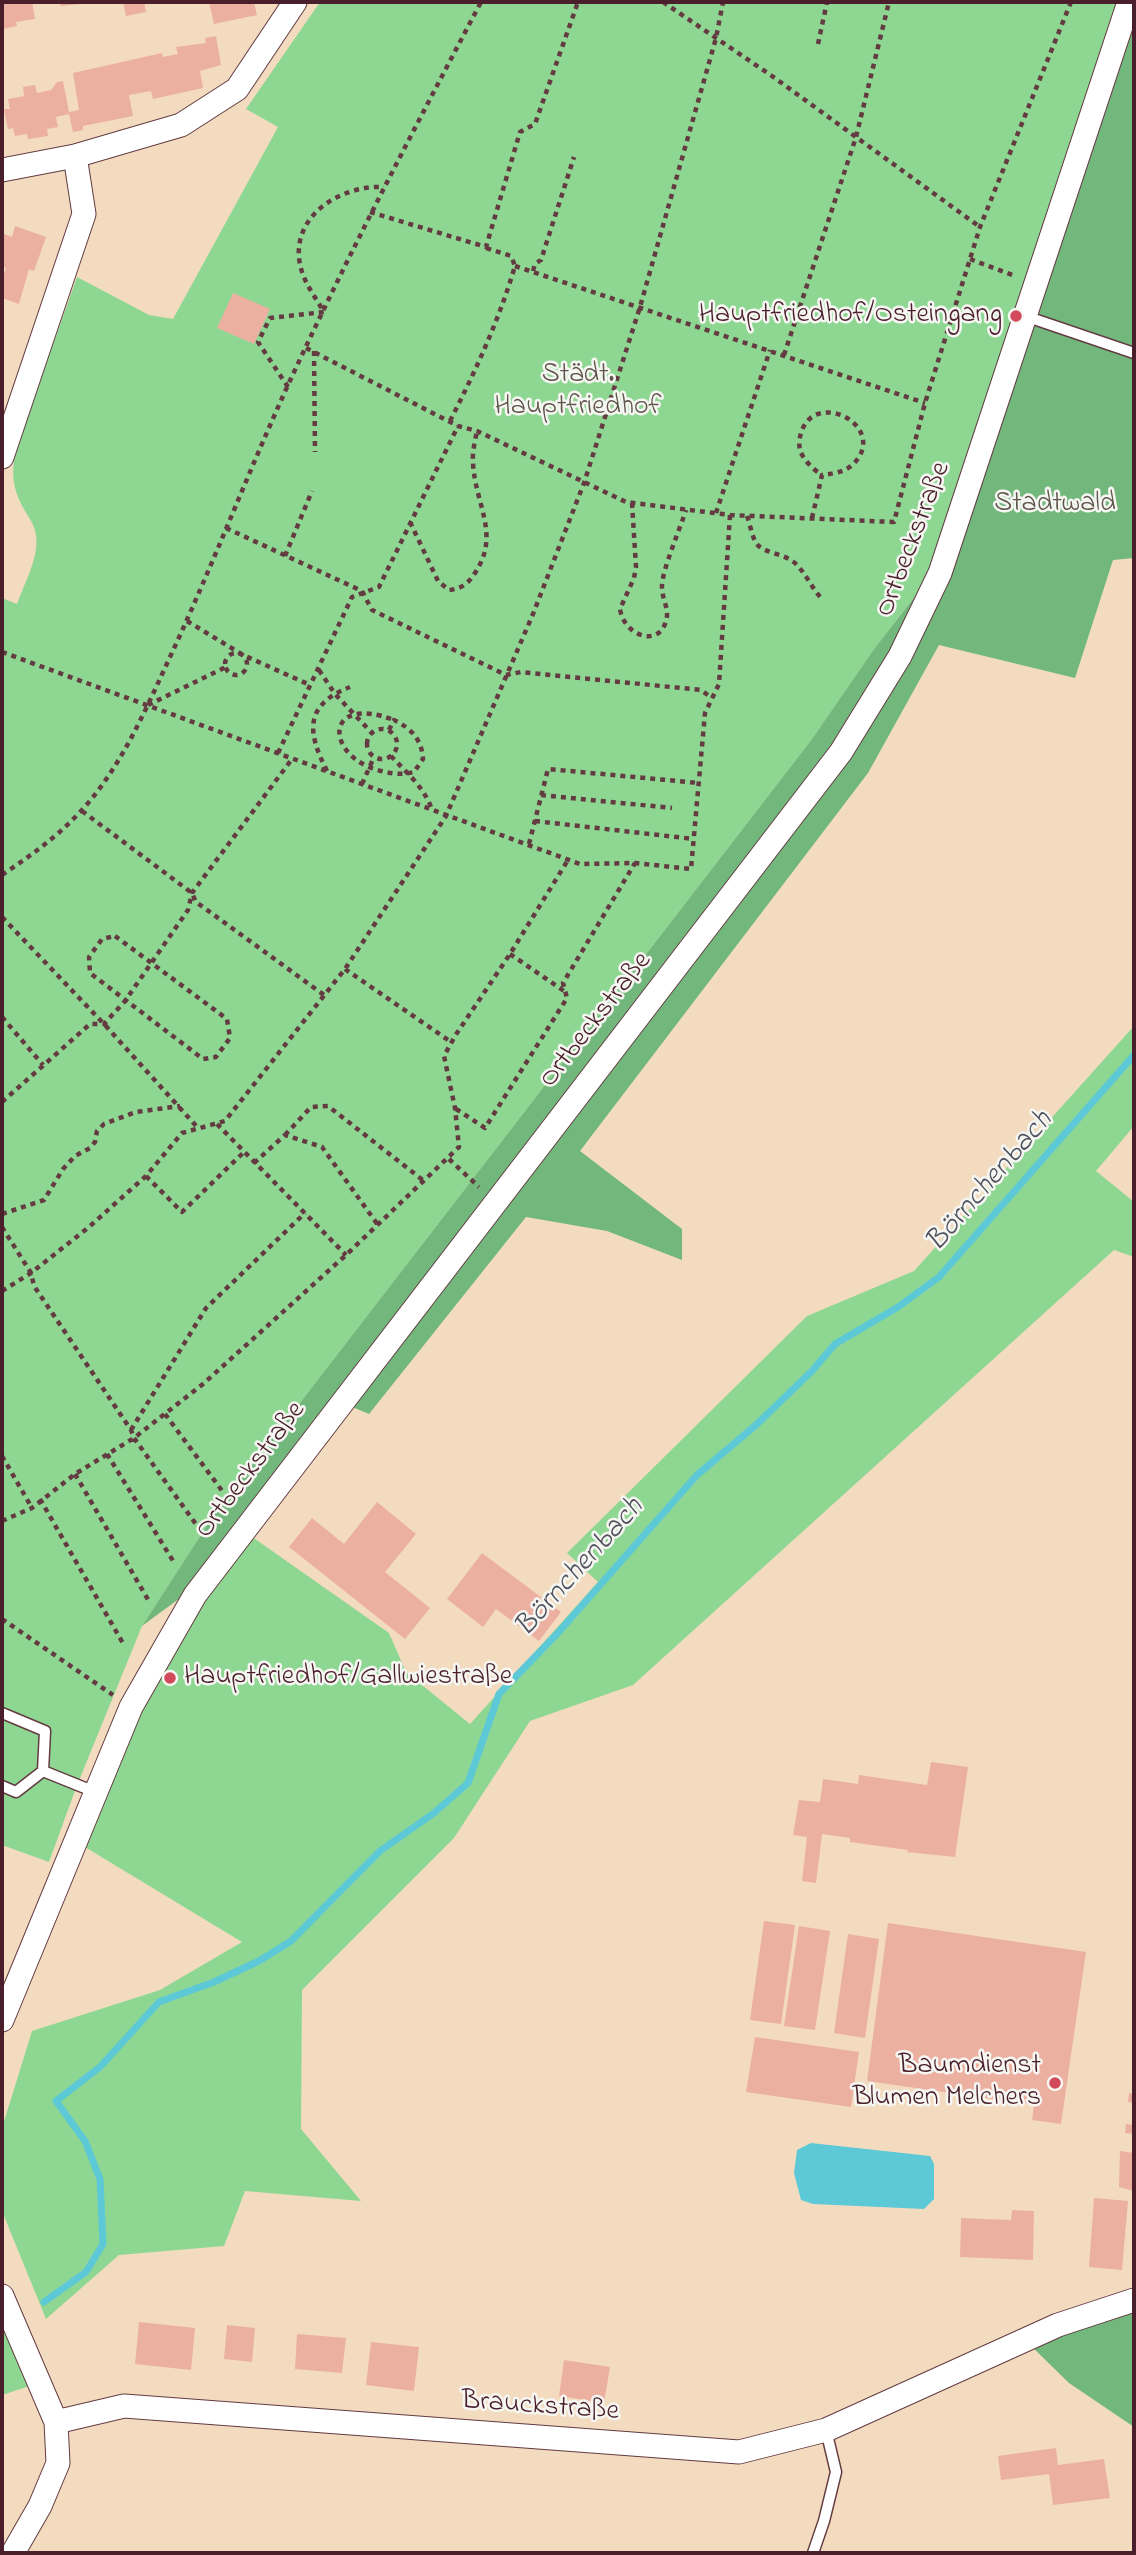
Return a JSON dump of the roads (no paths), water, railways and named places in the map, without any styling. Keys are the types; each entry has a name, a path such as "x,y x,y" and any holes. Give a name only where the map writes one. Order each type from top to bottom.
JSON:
{"street":[{"path":"2,170 75,156 181,125 237,89 295,2"},
{"name":"Ortbeckstraße","path":"2,2020 131,1707 195,1595 841,752 900,656 940,573 1129,2"},
{"path":"2,457 84,214 75,156"},
{"path":"2,2296 56,2422 58,2463 40,2506 13,2553"},
{"name":"Brauckstraße","path":"56,2422 124,2406 738,2452 826,2430 1058,2325 1134,2300"}],"lane":[{"path":"1025,316 1134,353"},
{"path":"2,1713 45,1731 44,1771"},
{"path":"44,1771 94,1793"},
{"path":"2,1786 16,1793 44,1771"},
{"path":"813,2553 836,2472 826,2430"}],"water":[{"path":"811,2143 930,2156 934,2164 934,2199 924,2209 813,2204 801,2200 794,2173 797,2150"}],"waterway":[{"name":"Börnchenbach","path":"44,2302 86,2272 103,2244 100,2179 85,2141 56,2101 100,2067 159,2002 214,1982 259,1961 291,1941 380,1851 434,1813 468,1783 499,1694 556,1635 697,1475 756,1425 812,1371 835,1344 898,1307 939,1277 1134,1055"}],"place":[{"name":"Hauptfriedhof/Osteingang","path":"1016,316"},
{"name":"Hauptfriedhof/Gallwiestraße","path":"170,1678"},
{"name":"Baumdienst Blumen Melchers","path":"1055,2083"}],"park label":[{"name":"Städt. Hauptfriedhof","path":"578,392"},
{"name":"Stadtwald","path":"1055,505"}]}
